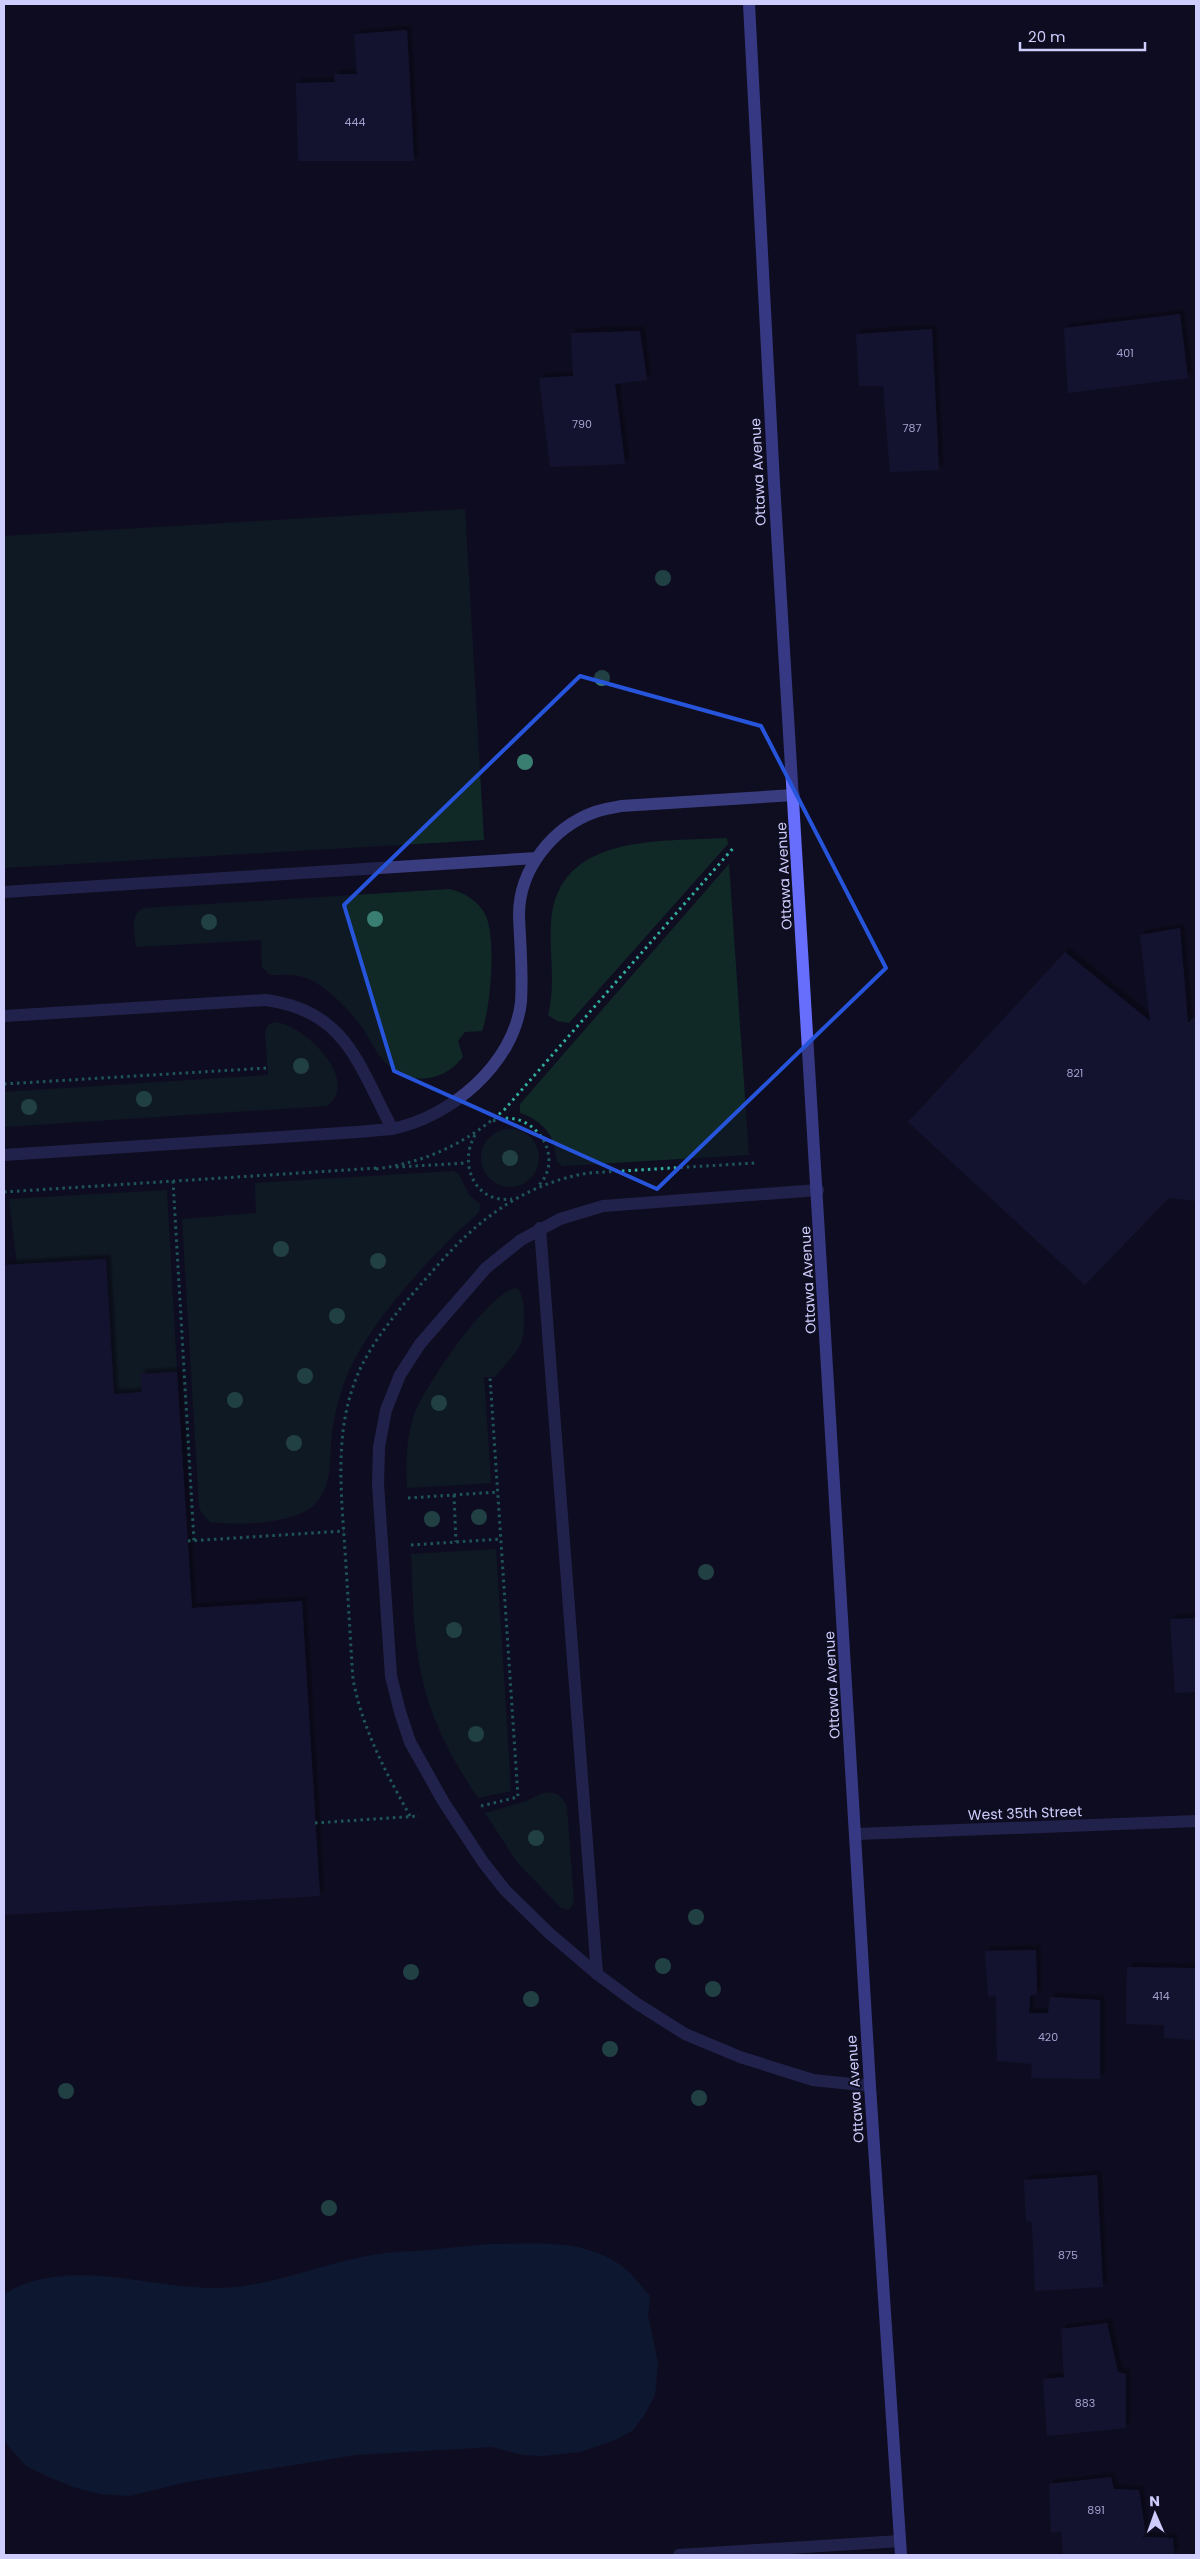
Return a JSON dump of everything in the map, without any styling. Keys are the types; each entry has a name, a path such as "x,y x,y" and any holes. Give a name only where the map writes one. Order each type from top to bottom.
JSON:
{"street":[{"name":"Ottawa Avenue","path":"749,4 773,473 900,2555"},
{"path":"4,1155 392,1128 429,1116 463,1096 488,1071 510,1038 520,1003 519,913 522,894 537,858 552,838 572,823 596,811 621,806 794,795"},
{"path":"4,892 537,858"},
{"path":"4,1016 266,1000 290,1003 315,1013 338,1033 348,1045 392,1128"},
{"path":"818,1190 603,1206 581,1211 540,1228 502,1253 486,1268 420,1344 400,1375 386,1410 379,1446 378,1484 391,1676 394,1694 410,1742 443,1801 483,1862 505,1890 536,1921 597,1974 636,2003 685,2034 740,2057 812,2080 870,2086"},
{"path":"540,1228 597,1974"},
{"name":"West 35th Street","path":"856,1834 1196,1821"},
{"path":"679,2555 900,2541"}],"path":[{"path":"376,1168 396,1166 436,1154 478,1131 490,1122 520,1094 735,846"},
{"path":"4,1084 267,1068"},
{"path":"490,1122 511,1117 525,1121 537,1129 545,1140 549,1154 548,1169 539,1186"},
{"path":"478,1131 468,1149 467,1163 471,1177 479,1188 491,1196 505,1200 514,1199"},
{"path":"4,1192 467,1163"},
{"path":"410,1816 376,1750 356,1697 340,1471 341,1442 347,1407 362,1367 384,1330 444,1259 477,1227 514,1199 539,1186 563,1177 588,1173 755,1163"},
{"path":"173,1181 194,1541"},
{"path":"481,1806 518,1797 490,1378"},
{"path":"408,1498 498,1492"},
{"path":"454,1495 456,1542"},
{"path":"188,1541 344,1531"},
{"path":"411,1545 501,1539"},
{"path":"315,1822 419,1816"}],"highlighted area":[{"path":"580,676 761,726 886,968 657,1189 394,1071 344,905"}],"green space":[{"path":"465,509 484,840 4,868 4,536"},
{"path":"727,838 728,844 569,1023 557,1021 548,1015 552,992 551,923 558,893 572,872 592,857 617,848 673,840"},
{"path":"729,864 749,1155 562,1166 557,1161 554,1144 547,1131 535,1120 520,1113 520,1104"},
{"path":"450,889 471,898 480,906 486,916 492,956 490,990 482,1031 465,1032 458,1041 463,1057 444,1073 434,1077 412,1078 391,1068 379,1055 354,1017 337,999 318,984 301,976 270,975 262,967 261,940 136,947 135,919 139,911 144,908"},
{"path":"275,1022 287,1025 301,1033 325,1055 333,1069 337,1082 336,1095 327,1106 4,1127 4,1092 268,1075 265,1032 268,1025"},
{"path":"504,1129 516,1129 531,1137 539,1152 539,1164 531,1179 516,1187 504,1187 489,1179 481,1164 481,1152 489,1137"},
{"path":"453,1171 459,1174 469,1195 480,1204 479,1212 454,1235 410,1282 381,1319 357,1355 348,1373 338,1402 332,1432 328,1479 321,1496 306,1511 280,1520 234,1524 210,1522 201,1512 199,1506 182,1219 256,1213 255,1183"},
{"path":"167,1190 177,1372 141,1374 142,1392 114,1394 106,1259 17,1265 9,1199"},
{"path":"517,1288 522,1298 523,1306 524,1324 522,1340 515,1353 495,1377 484,1377 491,1483 407,1488 409,1436 418,1406 428,1387 458,1344 490,1305 505,1293"},
{"path":"496,1549 511,1791 478,1798 443,1738 425,1690 416,1644 411,1554"},
{"path":"543,1793 558,1795 567,1807 574,1902 569,1910 561,1908 517,1862 485,1813 524,1802"}],"water":[{"path":"491,2244 562,2245 579,2247 595,2252 611,2259 627,2270 650,2296 648,2315 658,2363 655,2395 645,2414 632,2431 615,2440 580,2452 542,2456 523,2455 492,2447 356,2455 187,2482 129,2496 100,2494 73,2487 49,2477 26,2466 4,2441 4,2294 28,2283 52,2277 78,2275 104,2276 183,2286 228,2288 269,2281 375,2254"}],"building":[{"path":"407,30 414,161 298,161 296,83 335,82 334,74 357,74 354,34"},
{"path":"1180,314 1188,378 1068,393 1064,328"},
{"path":"932,329 939,470 890,472 883,386 859,386 856,334"},
{"path":"640,331 647,380 615,384 625,464 550,467 539,378 573,376 571,333"},
{"path":"1180,928 1188,1023 1196,1015 1196,1201 1169,1198 1085,1285 908,1122 1065,952 1150,1021 1140,935"},
{"path":"106,1259 114,1394 142,1392 140,1374 177,1372 192,1608 302,1601 320,1896 4,1915 4,1265"},
{"path":"1196,1618 1196,1692 1175,1693 1170,1619"},
{"path":"1036,1950 1037,1994 1030,1996 1029,2013 1048,2013 1050,1997 1100,2000 1100,2079 1031,2078 1032,2064 997,2061 996,1995 988,1997 985,1951"},
{"path":"1127,1967 1196,1968 1196,2040 1164,2038 1164,2025 1126,2024"},
{"path":"1097,2175 1103,2287 1035,2291 1032,2222 1026,2221 1024,2180"},
{"path":"1107,2323 1118,2372 1126,2374 1126,2428 1047,2436 1043,2379 1064,2377 1061,2329"},
{"path":"1111,2477 1114,2489 1139,2490 1146,2537 1173,2538 1174,2555 1063,2555 1061,2531 1051,2533 1049,2484"}]}
